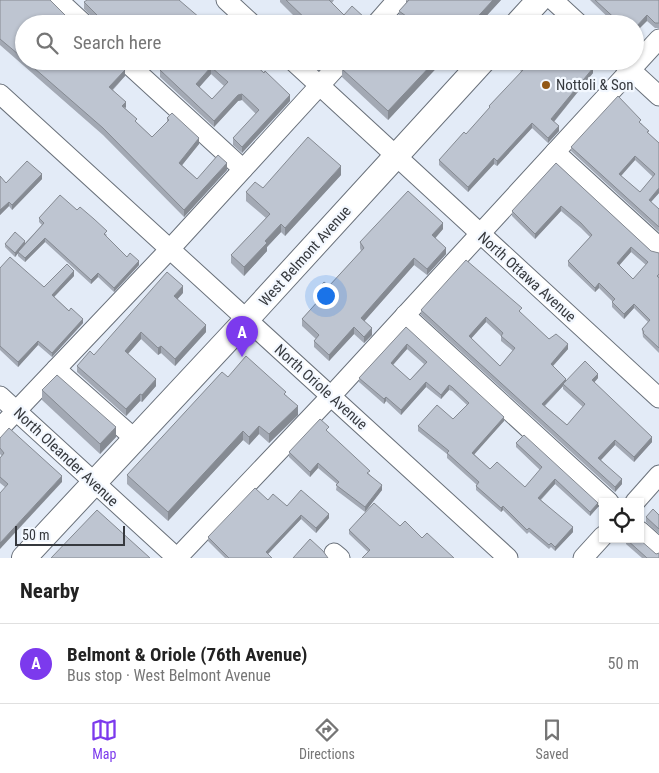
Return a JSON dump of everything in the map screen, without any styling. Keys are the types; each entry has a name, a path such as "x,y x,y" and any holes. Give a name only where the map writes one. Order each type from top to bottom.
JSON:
{"main road":[{"path":"525,15 538,0"},
{"name":"West Belmont Avenue","path":"24,558 247,320 475,70"}],"street":[{"path":"58,0 74,15"},
{"path":"226,0 242,15"},
{"path":"553,0 569,15"},
{"path":"383,15 393,1"},
{"path":"644,51 659,38"},
{"path":"136,70 243,169"},
{"name":"North Ottawa Avenue","path":"302,70 659,398"},
{"path":"0,428 170,249 334,70"},
{"path":"177,558 331,396 555,152 623,70"},
{"path":"630,70 659,96"},
{"name":"North Oriole Avenue","path":"0,94 508,558"},
{"path":"555,152 659,247"},
{"path":"405,315 605,498"},
{"path":"56,368 135,439"},
{"name":"North Oleander Avenue","path":"0,396 177,558"},
{"path":"639,498 659,475"},
{"path":"644,535 659,548"},
{"path":"583,558 599,540"}],"building":[{"path":"0,0 50,0 65,15 15,15 15,52 0,39"},
{"path":"87,0 179,0 196,15 97,15 84,2"},
{"path":"286,0 329,0 344,15 302,15"},
{"path":"409,0 493,0 479,15 405,15 399,11"},
{"path":"595,0 659,0 659,23 655,23 647,15 644,18 644,15 611,15"},
{"path":"352,6 362,15 344,15"},
{"path":"36,70 125,70 109,87 126,102 122,106 137,119 135,121 152,137 169,120 167,118 172,113 199,138 179,163 197,179 218,155 227,163 184,210 103,128"},
{"path":"160,70 208,70 196,84 212,99 228,82 214,70 261,70 264,73 265,71 290,95 242,147 233,138 259,110 242,94 238,95 214,121"},
{"path":"343,70 427,70 388,111"},
{"path":"523,70 591,70 551,119 559,126 548,138 532,123 497,161 494,158 468,187 439,160 464,132 466,134"},
{"path":"618,96 641,120 639,122 649,131 647,132 659,143 659,188 649,200 659,209 659,227 571,147","holes":["635,156 655,174 640,192 619,174"]},
{"path":"308,137 341,166 285,228 281,224 265,241 267,243 244,267 231,255 270,214 246,192 255,182 263,188"},
{"path":"27,161 42,174 12,205 9,202 0,210 0,176 6,183"},
{"path":"556,163 651,251 659,253 659,274 657,276 659,278 659,348 643,333 642,329 650,320 634,304 624,314 612,302 615,299 599,283 595,288 568,261 592,235 581,223 561,206 535,234 512,211","holes":["631,247 648,262 633,279 617,263"]},
{"path":"408,191 443,223 432,235 446,248 427,269 414,258 361,318 372,328 364,337 354,327 329,355 314,341 319,335 302,319 320,299 314,293 324,282 329,286 364,248 360,242"},
{"path":"60,195 77,210 80,207 107,231 104,234 127,257 130,253 139,261 114,288 98,273 91,280 45,238 25,258 18,252 44,223 39,218"},
{"path":"15,232 25,241 15,253 5,244"},
{"path":"10,257 44,287 67,264 74,271 52,295 69,311 71,308 83,319 52,353 38,341 18,362 0,346 0,268"},
{"path":"466,260 522,308 519,311 549,339 556,334 568,344 551,364 566,379 542,404 567,425 585,404 563,384 585,361 598,374 592,380 652,437 634,457 615,440 598,458 622,479 615,487 421,310","holes":["486,317 503,333 501,336 515,348 500,366 469,336"]},
{"path":"167,272 183,286 174,296 206,325 175,359 161,346 158,348 141,332 125,351 156,379 126,409 77,366 90,351 94,355"},
{"path":"406,327 504,417 472,453 490,469 497,462 525,487 542,467 516,443 524,435 598,503 590,512 555,479 538,498 573,527 555,547 551,543 549,545 529,528 527,530 503,506 501,508 476,486 479,482 447,453 449,451 418,426 437,405 453,419 469,403 452,387 449,385 441,395 426,382 401,410 386,397 384,399 359,378","holes":["407,344 427,362 410,380 391,363"]},
{"path":"246,356 286,392 284,394 298,406 269,434 259,426 249,437 243,431 168,512 127,475 222,372 228,377"},
{"path":"57,375 116,427 100,444 42,390"},
{"path":"320,419 329,427 326,430 370,471 367,473 382,485 365,507 336,485 339,482 318,463 310,472 289,452"},
{"path":"9,428 62,476 0,543 0,493 8,484 0,477 0,458 4,453 0,448 0,438"},
{"path":"255,488 268,500 273,494 287,506 301,490 329,514 316,528 301,515 266,552 272,558 229,558 208,537"},
{"path":"374,503 400,526 405,521 422,538 427,533 454,558 362,558 370,550 349,530"},
{"path":"653,509 659,515 659,529 646,517"},
{"path":"97,510 150,558 51,558"},
{"path":"310,539 323,551 328,558 293,558"},
{"path":"630,543 644,543 656,554 659,553 659,558 647,558"}],"place":[{"name":"Nottoli & Son","path":"546,85"},
{"name":"Belmont & Oriole (76th Avenue)","path":"242,357"}]}
